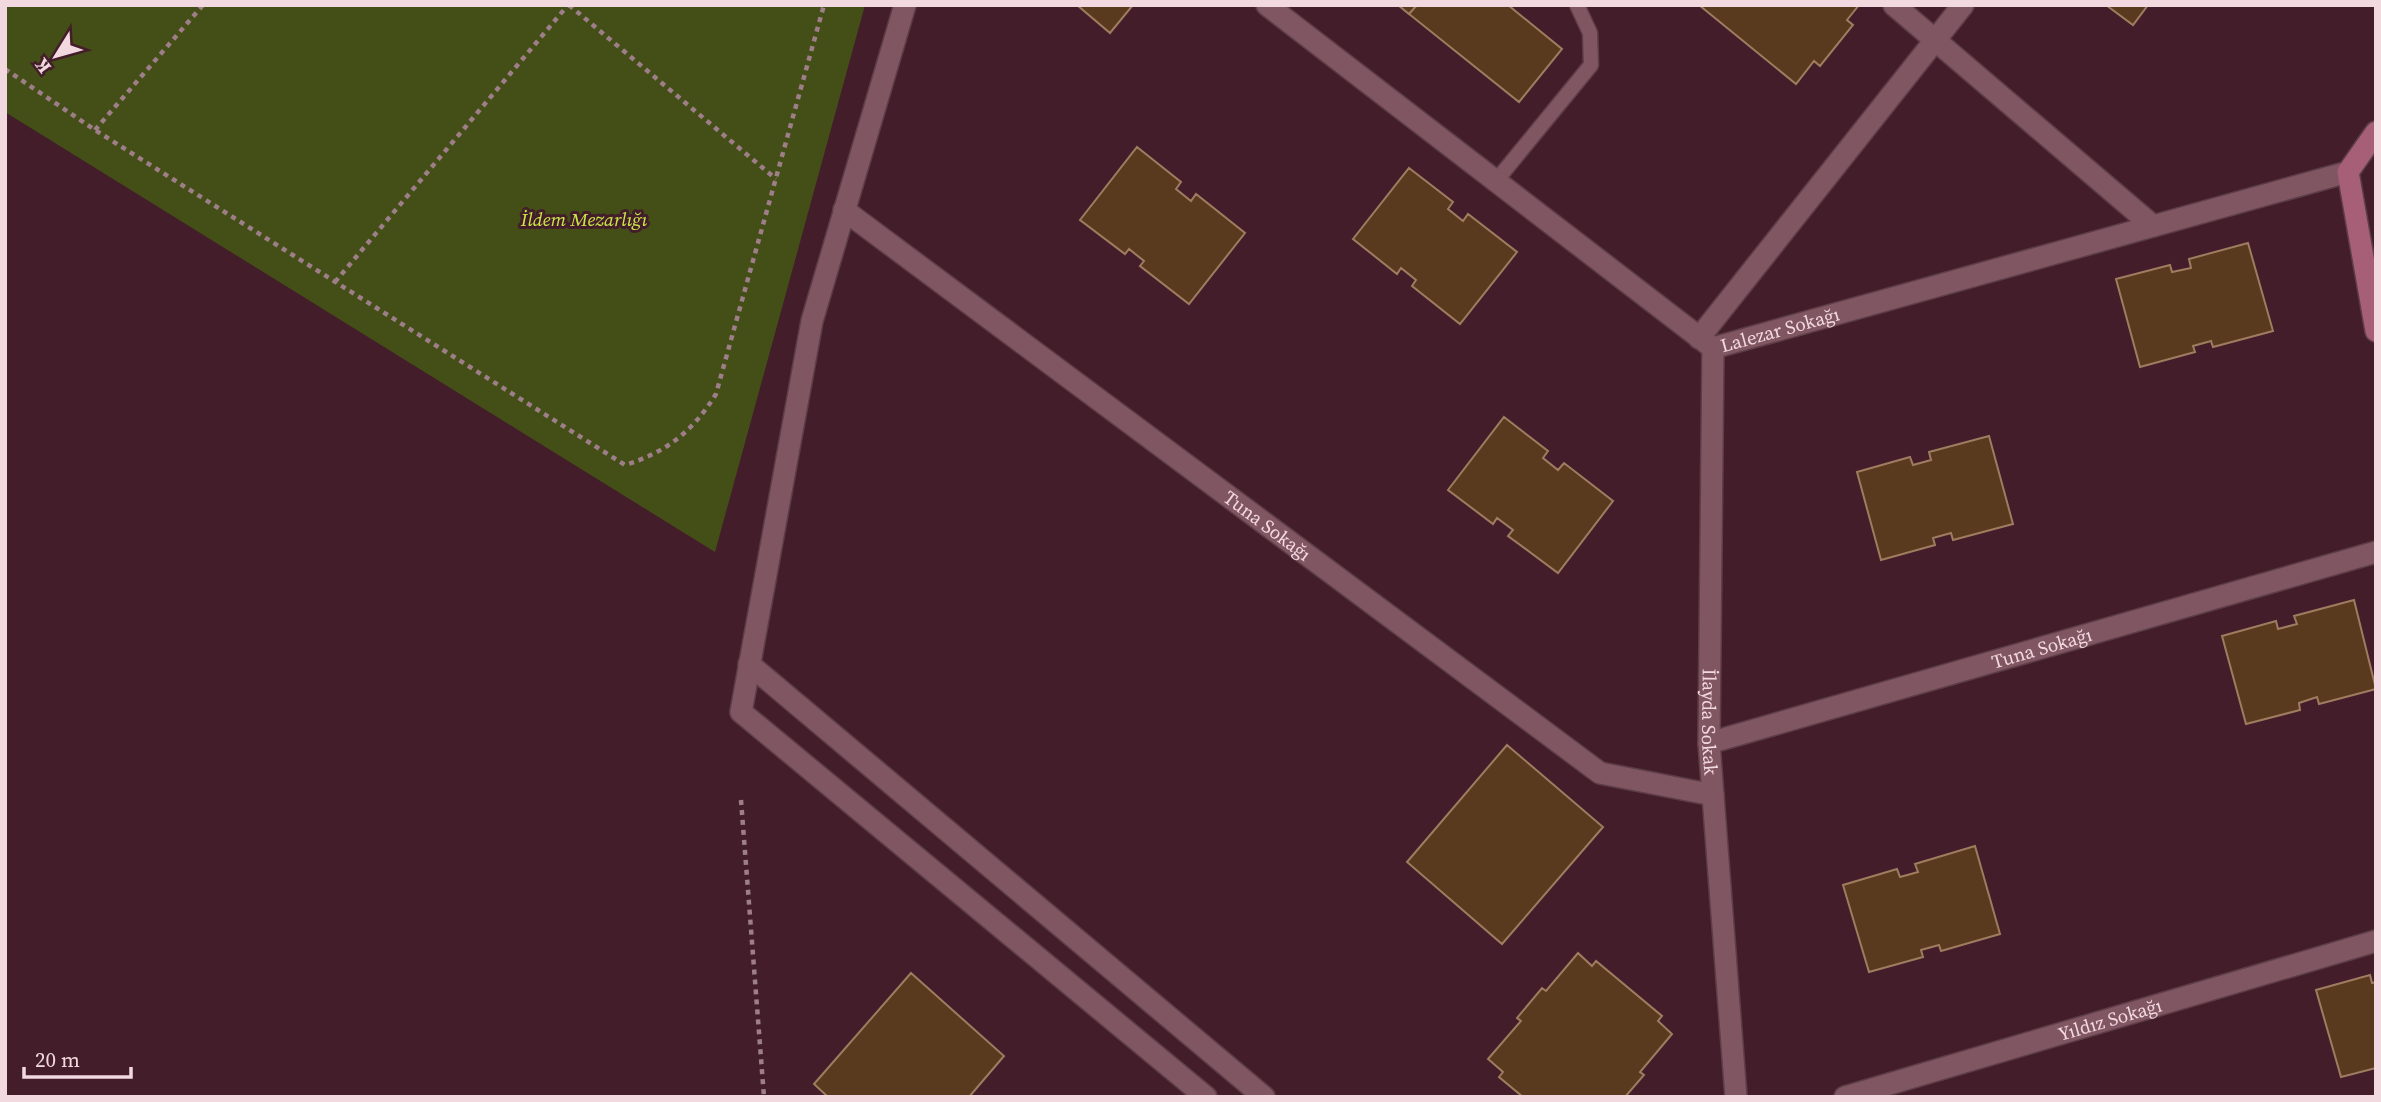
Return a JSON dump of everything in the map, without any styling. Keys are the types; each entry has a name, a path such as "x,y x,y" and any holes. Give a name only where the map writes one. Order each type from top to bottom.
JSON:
{"street":[{"path":"905,5 812,321 741,712 1206,1097"},
{"name":"Lalezar Sokağı","path":"1267,5 1706,343 2348,172"},
{"path":"1894,5 2153,226"},
{"path":"1706,343 1963,5"},
{"path":"2376,132 2348,172 2376,331"},
{"name":"Tuna Sokağı","path":"844,210 1600,773 1713,795"},
{"name":"İlayda Sokak","path":"1706,343 1709,743 1736,1097"},
{"name":"Tuna Sokağı","path":"1709,743 2376,552"},
{"path":"749,664 1264,1097"},
{"name":"Yıldız Sokağı","path":"1845,1097 2376,941"}],"lane":[{"path":"1496,181 1591,65 1590,33 1577,5"}],"path":[{"path":"95,130 203,5"},
{"path":"335,282 568,5 776,179"},
{"path":"5,69 95,130 625,465 647,458 685,434 716,394 824,5"},
{"path":"741,800 764,1097"}],"green space":[{"name":"İldem Mezarlığı","path":"5,5 865,5 715,552 5,112"}],"building":[{"path":"1077,5 1133,5 1110,33"},
{"path":"1398,5 1417,5 1409,14"},
{"path":"1417,5 1508,5 1562,49 1519,102 1409,14"},
{"path":"1699,5 1859,5 1847,20 1853,25 1820,66 1814,61 1796,84"},
{"path":"2106,5 2148,5 2133,25"},
{"path":"1137,147 1181,182 1176,189 1191,201 1196,194 1245,233 1189,304 1140,266 1144,261 1129,249 1125,254 1080,220"},
{"path":"1409,168 1453,202 1448,209 1463,221 1468,214 1517,252 1460,324 1412,286 1416,280 1401,268 1397,274 1353,239"},
{"path":"2248,243 2273,331 2213,347 2211,341 2193,346 2195,352 2140,367 2116,279 2170,265 2172,272 2191,268 2189,259"},
{"path":"1504,417 1548,451 1543,458 1558,470 1564,463 1613,501 1558,573 1508,536 1513,530 1497,518 1493,524 1448,490"},
{"path":"1989,436 2013,524 1953,540 1951,533 1933,538 1935,545 1881,560 1857,472 1910,457 1913,465 1931,460 1929,452"},
{"path":"2354,600 2376,689 2319,704 2317,697 2299,703 2300,710 2246,724 2222,636 2276,621 2278,629 2297,624 2294,616"},
{"path":"1507,745 1603,827 1502,944 1407,862"},
{"path":"1975,846 2000,934 1941,951 1939,945 1921,950 1923,957 1869,972 1843,885 1897,869 1900,877 1918,872 1915,864"},
{"path":"1578,953 1592,966 1596,961 1662,1016 1658,1021 1672,1034 1640,1072 1644,1075 1625,1097 1523,1097 1499,1077 1503,1072 1488,1059 1521,1021 1517,1018 1542,988 1546,991"},
{"path":"911,973 1004,1056 969,1097 828,1097 814,1084"},
{"path":"2370,975 2372,983 2376,982 2376,1068 2341,1077 2316,990"}]}
